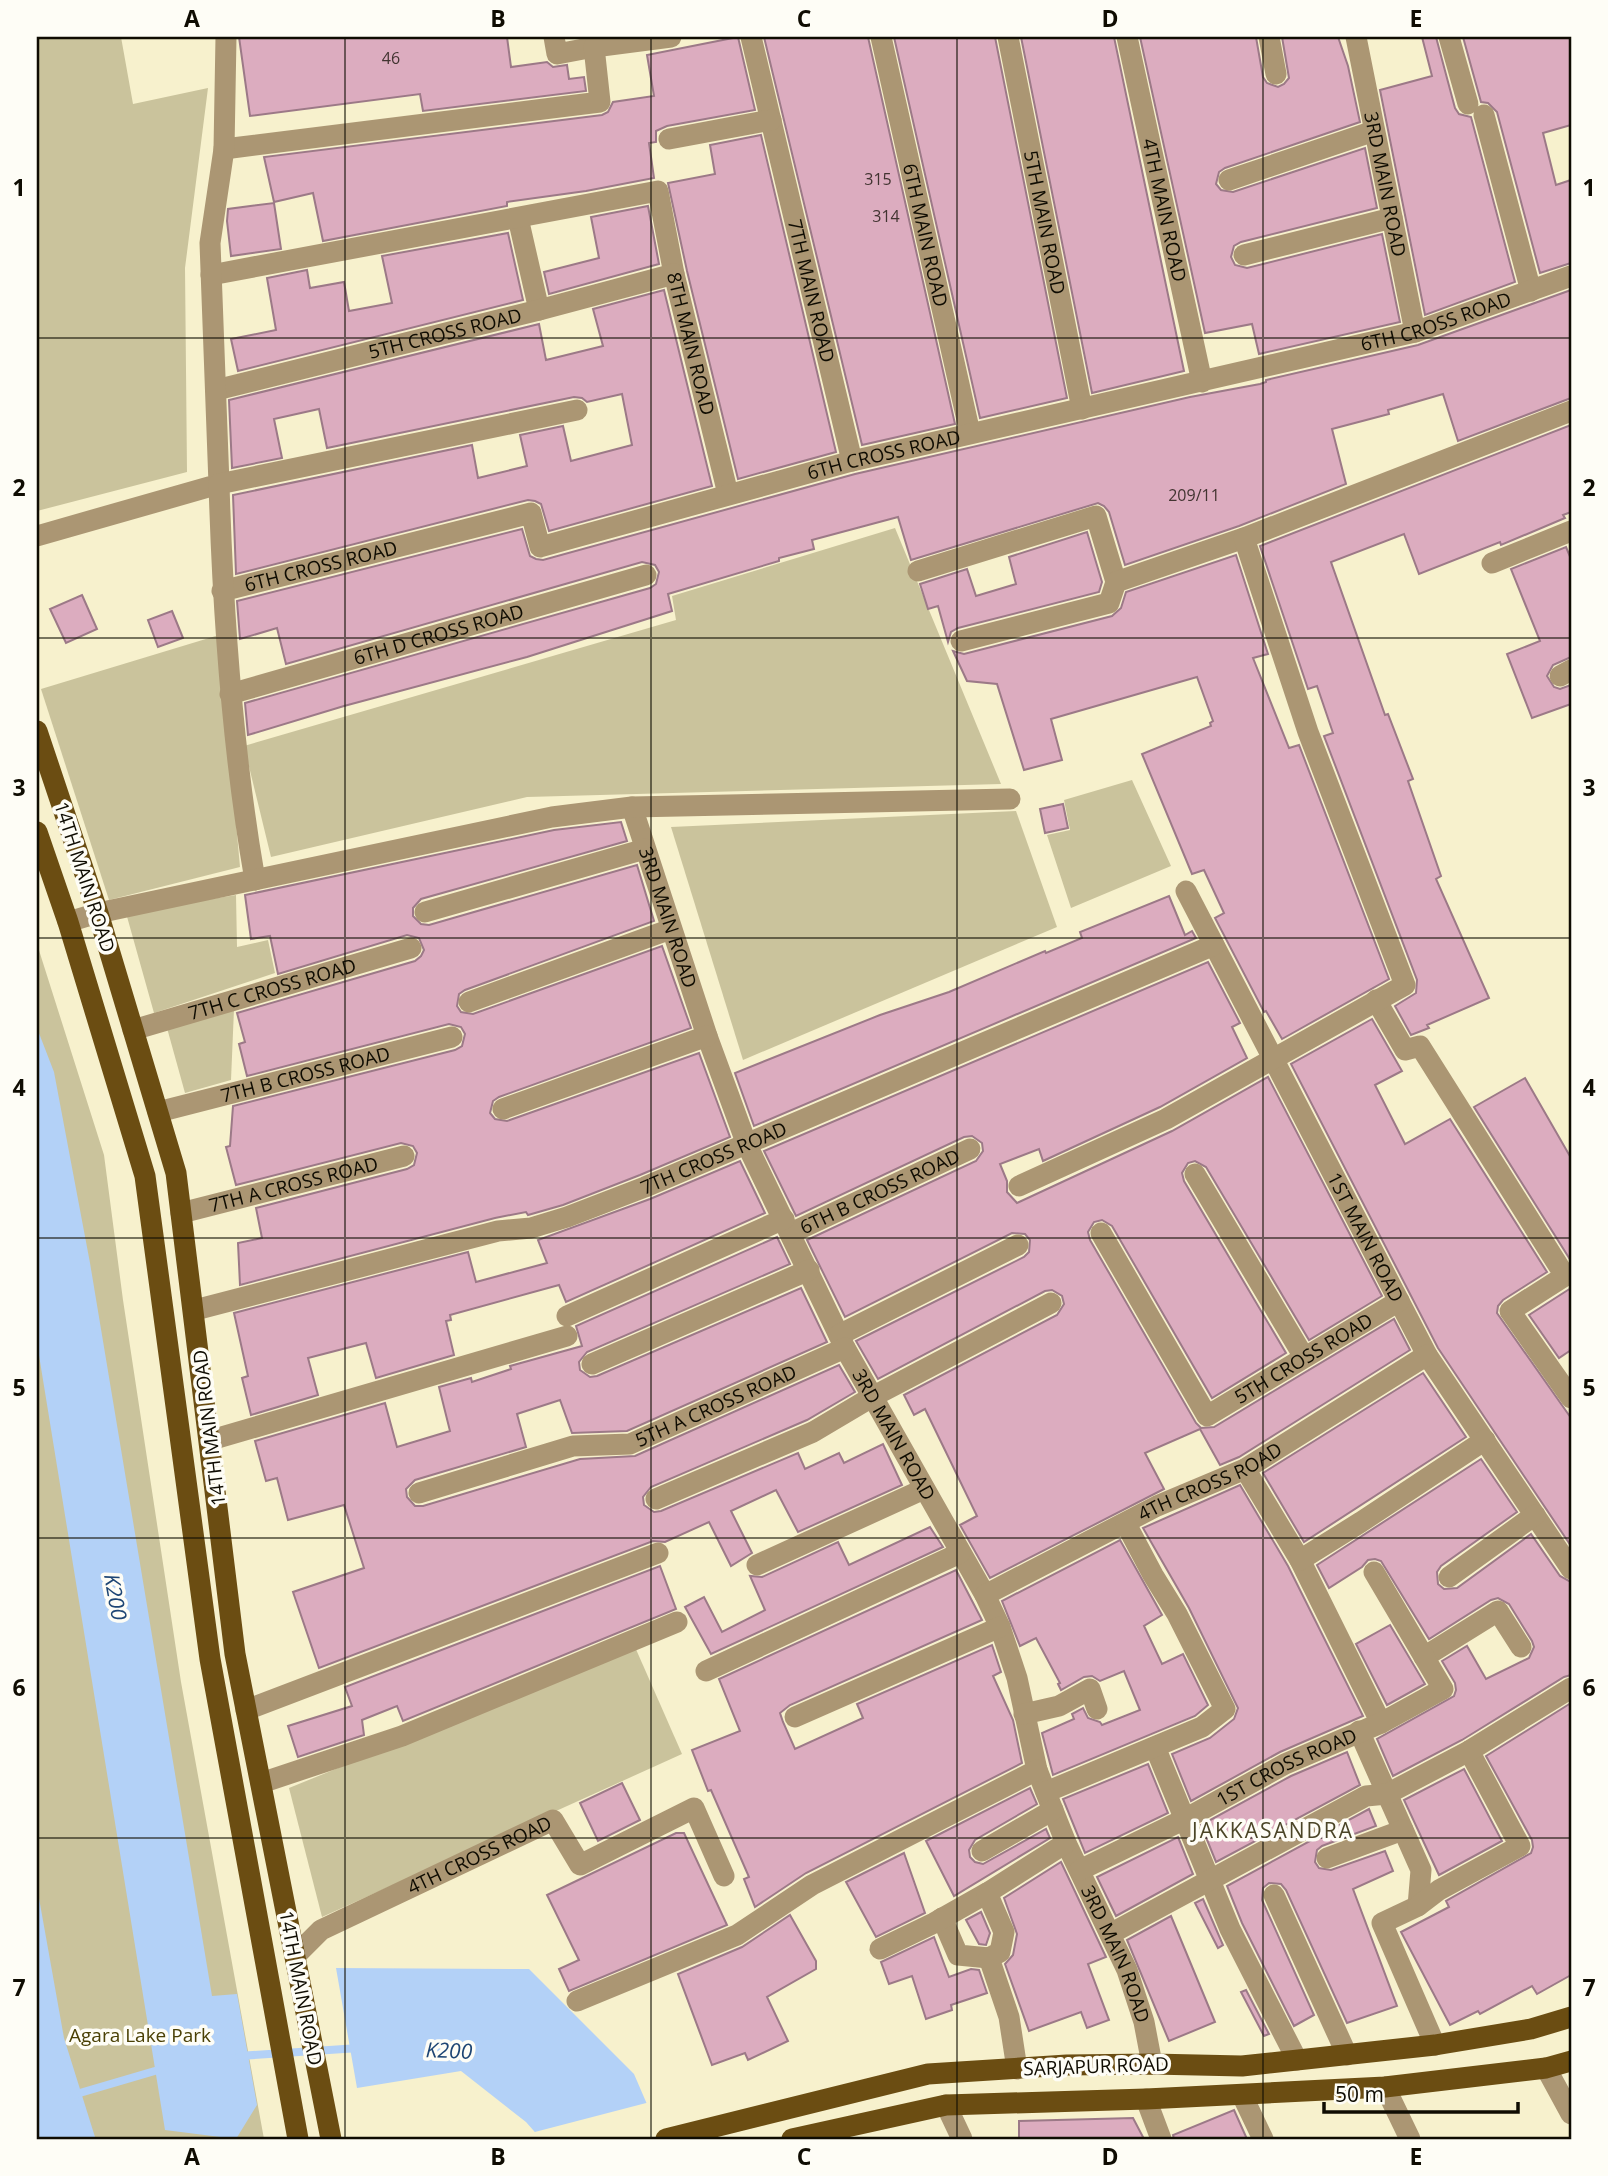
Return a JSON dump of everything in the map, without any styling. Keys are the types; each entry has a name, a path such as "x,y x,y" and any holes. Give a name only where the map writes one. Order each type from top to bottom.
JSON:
{"main road":[{"name":"14TH MAIN ROAD","path":"37,730 99,913 176,1172 211,1440 235,1654 331,2139"},
{"name":"14TH MAIN ROAD","path":"37,832 68,922 145,1176 210,1659 298,2139"},
{"name":"SARJAPUR ROAD","path":"670,2138 928,2074 1153,2064 1242,2066 1435,2045 1531,2029 1571,2017"},
{"name":"SARJAPUR ROAD","path":"795,2139 946,2105 1146,2099 1385,2087 1546,2068 1571,2061"}],"street":[{"path":"227,37 225,149 210,243 211,275 222,591 241,797 255,880"},
{"path":"554,37 557,54 671,37"},
{"name":"7TH MAIN ROAD","path":"751,37 852,461"},
{"name":"6TH MAIN ROAD","path":"881,37 970,433"},
{"name":"5TH MAIN ROAD","path":"1008,37 1082,409"},
{"name":"4TH MAIN ROAD","path":"1127,37 1202,382"},
{"path":"1269,37 1276,74"},
{"name":"3RD MAIN ROAD","path":"1356,37 1415,332"},
{"path":"1449,37 1476,109 1531,291"},
{"path":"225,149 600,102 594,47"},
{"path":"669,138 771,120"},
{"path":"1229,180 1374,131"},
{"name":"8TH MAIN ROAD","path":"518,218 658,191 674,274 728,494"},
{"path":"211,275 518,218 539,310"},
{"path":"1244,255 1392,218"},
{"name":"5TH CROSS ROAD","path":"216,390 674,274"},
{"name":"6TH CROSS ROAD","path":"222,591 531,513 540,547 852,461 1415,332 1571,276"},
{"path":"37,536 219,484 578,410"},
{"path":"1116,582 1244,538 1571,411"},
{"path":"918,571 1096,516 1116,582 1110,603 961,641"},
{"path":"1492,562 1571,531"},
{"path":"1019,1186 1166,1119 1405,985 1308,732 1244,538"},
{"name":"6TH D CROSS ROAD","path":"230,694 646,575"},
{"path":"68,922 99,913 552,817 632,807 1010,799"},
{"name":"3RD MAIN ROAD","path":"632,807 706,1037 747,1145 810,1270 842,1341 985,1595 1000,1627 1017,1678 1037,1770 1066,1843 1127,1970 1144,2022 1153,2064"},
{"path":"425,912 645,849"},
{"name":"1ST MAIN ROAD","path":"1186,891 1427,1355 1571,1569"},
{"path":"469,1002 671,929"},
{"name":"7TH CROSS ROAD","path":"195,1310 498,1231 531,1228 567,1217 747,1145 1214,944"},
{"name":"7TH C CROSS ROAD","path":"133,1030 411,948"},
{"path":"1376,1000 1405,1050 1420,1046 1566,1276 1510,1311 1571,1398"},
{"name":"7TH B CROSS ROAD","path":"158,1111 452,1037"},
{"path":"503,1109 706,1037"},
{"name":"6TH B CROSS ROAD","path":"211,1440 567,1326 787,1226 970,1149"},
{"name":"7TH A CROSS ROAD","path":"181,1213 404,1156"},
{"path":"1195,1174 1304,1357"},
{"name":"5TH CROSS ROAD","path":"1101,1233 1207,1416 1399,1301"},
{"name":"5TH A CROSS ROAD","path":"419,1493 573,1446 629,1444 842,1341 1018,1245"},
{"path":"592,1364 810,1270"},
{"path":"656,1499 813,1432 872,1397 1051,1303"},
{"name":"4TH CROSS ROAD","path":"985,1595 1157,1506 1245,1469 1427,1355"},
{"path":"1300,1560 1485,1440"},
{"path":"1245,1469 1300,1560 1381,1723"},
{"path":"757,1565 925,1489"},
{"path":"1449,1577 1535,1515"},
{"path":"982,1851 1049,1801 1155,1747 1202,1727 1225,1709 1177,1614 1126,1524"},
{"path":"246,1710 658,1553"},
{"path":"706,1671 960,1553"},
{"path":"1374,1573 1424,1657 1498,1611 1521,1647"},
{"path":"261,1783 402,1736 677,1622"},
{"path":"795,1717 1000,1627"},
{"name":"1ST CROSS ROAD","path":"1080,1870 1185,1819 1285,1764 1381,1723 1443,1689 1424,1657"},
{"path":"1110,1934 1366,1796 1387,1794 1468,1751 1571,1688"},
{"path":"1024,1714 1059,1706 1090,1689 1097,1709"},
{"path":"1359,1731 1421,1870 1418,1906"},
{"path":"1155,1747 1230,1929 1297,2060"},
{"path":"1435,2045 1382,1923 1418,1906 1439,1890 1520,1846 1468,1751"},
{"path":"577,2001 737,1935 812,1885 1037,1770"},
{"name":"4TH CROSS ROAD","path":"297,1965 321,1930 553,1820 580,1865 694,1808 724,1876"},
{"path":"1327,1858 1403,1830"},
{"path":"880,1949 987,1893 1066,1843"},
{"path":"942,1918 958,1955 989,1958 1000,1952 1004,1932 987,1893"},
{"path":"1273,1895 1347,2055"},
{"path":"989,1958 1009,2017 1017,2069"},
{"path":"1546,2068 1569,2106"},
{"path":"1385,2087 1409,2139"},
{"path":"1242,2095 1263,2139"},
{"path":"1146,2099 1161,2139"},
{"path":"946,2105 962,2139"}],"green space":[{"path":"37,37 121,37 133,104 208,88 185,268 187,472 37,511"},
{"path":"895,528 1001,784 527,797 271,857 244,746 676,620 672,596"},
{"path":"219,635 240,867 109,900 41,689"},
{"path":"1132,780 1171,866 1071,908 1047,835 1070,830 1064,800"},
{"path":"1016,811 1057,927 743,1060 671,827"},
{"path":"236,895 237,947 268,940 275,973 154,1013 126,913"},
{"name":"Agara Lake Park","path":"37,944 104,1155 123,1300 181,1682 264,2139 37,2139"},
{"path":"234,1009 231,1080 185,1093 167,1028"},
{"path":"635,1647 682,1754 322,1917 289,1788"}],"water":[{"path":"37,1028 54,1072 90,1263 212,1996 237,1994 257,2105 236,2139 165,2130 37,1343"},
{"path":"37,1887 64,2038 95,2137 88,2139 37,2139"},
{"path":"336,1968 529,1969 634,2074 662,2139 541,2139 526,2122 461,2071 357,2088"}],"pier":[{"path":"650,2102 665,2139 536,2139 531,2133"}],"building":[{"path":"239,37 507,37 511,67 547,62 553,67 567,65 569,79 584,77 586,91 423,111 420,94 250,116"},
{"path":"738,37 755,110 667,126 656,131 656,142 649,143 654,178 507,202 507,206 323,241 313,193 274,202 264,157 602,115 608,112 613,102 654,96 647,55"},
{"path":"764,37 868,37 955,424 862,445"},
{"path":"894,37 995,37 1067,398 980,418"},
{"path":"1021,37 1114,37 1184,371 1092,393"},
{"path":"1140,37 1256,37 1263,77 1267,83 1278,87 1289,78 1282,37 1338,37 1348,66 1360,122 1225,168 1219,172 1216,184 1221,190 1233,192 1365,148 1377,208 1241,242 1234,246 1231,257 1235,265 1247,268 1382,234 1400,322 1259,354 1252,324 1205,333"},
{"path":"1422,37 1436,37 1455,108 1459,114 1471,117 1515,282 1425,315 1380,90 1432,76"},
{"path":"1463,37 1571,37 1571,125 1543,133 1556,185 1571,180 1571,263 1540,273 1497,112 1488,103 1481,102"},
{"path":"761,135 836,452 738,479 668,183 715,174 710,145"},
{"path":"274,203 281,249 231,256 228,209"},
{"path":"648,206 659,264 549,294 544,272 599,258 591,217"},
{"path":"508,233 523,300 238,371 231,339 276,330 267,278 307,270 310,288 344,282 349,311 392,303 382,256"},
{"path":"664,290 712,486 549,531 541,504 528,500 236,574 233,495 472,445 478,478 527,466 520,435 563,426 571,461 632,445 622,394 587,402 574,397 327,448 319,409 274,419 282,458 232,468 229,400 539,324 546,360 603,346 593,309"},
{"path":"1571,290 1571,398 1458,441 1443,394 1388,410 1389,414 1332,429 1346,484 1239,526 1125,565 1109,512 1098,503 911,560 898,517 812,540 814,549 668,594 672,611 527,657 248,735 245,703 650,588 656,584 659,572 655,565 642,562 286,664 277,628 240,639 237,601 522,529 530,556 543,560 855,474 1190,397 1260,384 1266,380 1418,345"},
{"path":"1571,425 1571,512 1563,515 1565,518 1501,545 1500,542 1419,574 1404,534 1331,562 1385,715 1388,714 1413,779 1408,781 1441,876 1436,879 1489,998 1427,1025 1429,1028 1411,1035 1395,1006 1416,993 1417,980 1324,736 1333,733 1317,686 1308,689 1260,546"},
{"path":"1087,532 1102,582 1099,592 958,628 951,632 948,642 938,606 928,609 920,584 967,569 976,596 1016,584 1009,557"},
{"path":"1566,547 1571,559 1571,657 1553,665 1547,676 1554,687 1560,689 1571,685 1571,704 1532,718 1507,654 1540,641 1511,569"},
{"path":"1236,555 1268,654 1253,658 1289,748 1299,745 1389,979 1282,1039 1266,1011 1264,1012 1215,918 1224,913 1204,870 1192,874 1142,754 1211,726 1213,721 1197,677 1051,719 1062,760 1024,770 997,684 967,681 953,651 964,654 1112,616 1121,608 1126,592"},
{"path":"82,595 97,629 66,643 50,609"},
{"path":"172,611 183,638 158,647 148,620"},
{"path":"1063,804 1068,828 1045,833 1040,809"},
{"path":"621,822 627,841 421,899 413,908 413,916 421,924 429,925 637,865 654,921 465,990 459,994 457,1006 461,1012 473,1014 662,946 691,1028 499,1097 493,1101 490,1113 495,1119 507,1121 699,1053 730,1137 563,1205 528,1215 526,1212 495,1218 240,1285 238,1243 262,1238 256,1208 407,1169 414,1165 417,1153 413,1146 401,1143 236,1185 226,1147 230,1146 233,1106 455,1050 462,1046 465,1034 461,1027 449,1024 247,1076 239,1044 245,1042 237,1013 415,961 424,950 419,938 407,935 278,974 270,936 251,939 245,895 554,830"},
{"path":"1169,896 1185,935 1192,931 1196,938 754,1126 735,1073 880,1015 949,992 1045,951 1046,953 1082,938 1080,932"},
{"path":"1208,962 1240,1023 1232,1027 1247,1058 1160,1107 1043,1161 1039,1149 1000,1164 1007,1181 1007,1192 1017,1203 1172,1131 1268,1077 1382,1296 1309,1340 1206,1167 1195,1161 1188,1163 1182,1173 1184,1181 1286,1353 1212,1398 1112,1226 1102,1220 1094,1222 1088,1232 1090,1240 1201,1428 1214,1427 1394,1319 1410,1350 1239,1457 1220,1465 1200,1429 1145,1453 1164,1489 990,1578 960,1525 977,1516 925,1409 914,1415 904,1395 1057,1315 1064,1304 1062,1296 1052,1290 1045,1291 878,1379 856,1341 1024,1257 1029,1252 1030,1240 1025,1234 1012,1233 845,1317 807,1240 976,1161 983,1151 982,1143 972,1136 964,1137 796,1216 764,1151"},
{"path":"1372,1019 1402,1071 1375,1085 1405,1144 1450,1119 1547,1272 1503,1300 1497,1313 1571,1418 1571,1546 1438,1348 1291,1064"},
{"path":"1525,1078 1571,1158 1571,1261 1474,1107"},
{"path":"740,1161 765,1213 566,1302 559,1285 450,1315 451,1320 446,1321 454,1355 376,1378 366,1343 308,1358 318,1395 251,1415 242,1378 248,1376 234,1313 468,1252 476,1282 547,1263 538,1240 650,1199"},
{"path":"777,1237 790,1264 587,1352 579,1362 580,1370 590,1377 597,1376 801,1288 827,1342 627,1431 572,1433 560,1400 517,1414 526,1447 415,1480 406,1489 407,1497 415,1506 423,1506 580,1459 635,1456 839,1365 855,1392 807,1420 651,1487 643,1497 644,1505 654,1512 661,1511 798,1453 805,1469 839,1453 844,1463 883,1444 902,1485 798,1532 776,1490 731,1511 752,1553 731,1566 709,1522 665,1542 653,1541 319,1668 293,1592 364,1568 344,1505 288,1520 277,1478 266,1481 255,1441 385,1403 397,1447 450,1431 439,1387 471,1378 472,1382 511,1369 510,1366 582,1346 576,1326"},
{"path":"1571,1288 1571,1350 1559,1358 1529,1315"},
{"path":"1423,1373 1466,1437 1304,1542 1263,1473"},
{"path":"1481,1459 1517,1512 1441,1566 1437,1572 1438,1584 1444,1589 1457,1588 1531,1534 1560,1576 1571,1582 1571,1675 1462,1740 1393,1776 1377,1739 1454,1696 1455,1683 1442,1661 1467,1646 1486,1679 1529,1658 1534,1647 1532,1641 1509,1604 1498,1598 1429,1639 1381,1561 1368,1560 1362,1567 1329,1588 1317,1565"},
{"path":"1240,1485 1288,1566 1363,1716 1280,1752 1191,1801 1172,1754 1210,1738 1234,1719 1238,1708 1189,1608 1143,1528"},
{"path":"930,1527 943,1547 711,1654 685,1607 704,1597 722,1632 765,1610 750,1576 762,1577 838,1542 849,1565"},
{"path":"1120,1540 1162,1615 1144,1626 1162,1664 1183,1654 1208,1705 1195,1716 1053,1775 1042,1733 1074,1719 1072,1714 1083,1708 1088,1718 1102,1725 1140,1710 1124,1671 1100,1681 1092,1676 1084,1677 1061,1690 1058,1684 1060,1683 1036,1638 1020,1646 1002,1601"},
{"path":"660,1566 676,1609 403,1721 397,1706 362,1720 364,1735 298,1757 288,1726 352,1706 345,1687"},
{"path":"956,1570 982,1620 790,1705 780,1713 783,1722 795,1749 863,1718 857,1704 992,1645 1001,1672 993,1676 1013,1720 1022,1763 806,1873 755,1907 744,1879 749,1877 711,1790 708,1791 692,1750 740,1731 719,1679"},
{"path":"1390,1625 1425,1684 1387,1705 1356,1644"},
{"path":"1571,1703 1571,1975 1537,1994 1532,1986 1480,2014 1478,2011 1450,2025 1401,1932 1449,1907 1446,1901 1531,1853 1532,1840 1486,1756"},
{"path":"1347,1752 1360,1785 1216,1862 1201,1825 1291,1776"},
{"path":"1148,1764 1168,1813 1085,1853 1063,1799"},
{"path":"1464,1769 1502,1841 1439,1875 1404,1800"},
{"path":"622,1783 640,1820 598,1841 580,1803"},
{"path":"1030,1788 1037,1804 975,1840 969,1850 970,1857 983,1864 1046,1829 1050,1838 954,1896 926,1841"},
{"path":"1369,1809 1376,1826 1322,1846 1317,1850 1315,1862 1319,1868 1331,1870 1385,1851 1393,1871 1353,1889 1397,2006 1347,2023 1286,1890 1281,1884 1269,1883 1263,1888 1262,1900 1314,2015 1294,2026 1242,1923 1227,1886"},
{"path":"676,1833 684,1833 727,1925 569,1991 559,1969 579,1960 547,1895"},
{"path":"1178,1837 1193,1874 1116,1916 1097,1877"},
{"path":"904,1853 925,1913 876,1937 846,1882"},
{"path":"1061,1862 1106,1957 1088,1964 1109,2020 1087,2028 1081,2012 1029,2031 1005,1964 1013,1955 1017,1934 1004,1898"},
{"path":"1203,1899 1223,1945 1218,1948 1195,1903"},
{"path":"981,1912 990,1933 986,1945 979,1944 966,1920"},
{"path":"790,1915 816,1961 816,1969 767,1997 788,2041 748,2060 745,2053 712,2065 678,1974 742,1947"},
{"path":"1171,1916 1215,2022 1169,2041 1127,1940"},
{"path":"934,1937 949,1977 971,1969 979,1970 987,1993 951,2005 952,2010 926,2019 912,1976 889,1984 881,1962"},
{"path":"1246,1990 1269,2034 1264,2036 1241,1992"},
{"path":"1234,2110 1247,2139 1174,2139 1173,2135"},
{"path":"1133,2118 1144,2139 1019,2139 1019,2121"}],"waterway":[{"name":"K200","path":"239,2056 359,2048"},
{"name":"K200","path":"73,2095 165,2068"}],"district":[{"name":"JAKKASANDRA","path":"1273,1831"}]}
